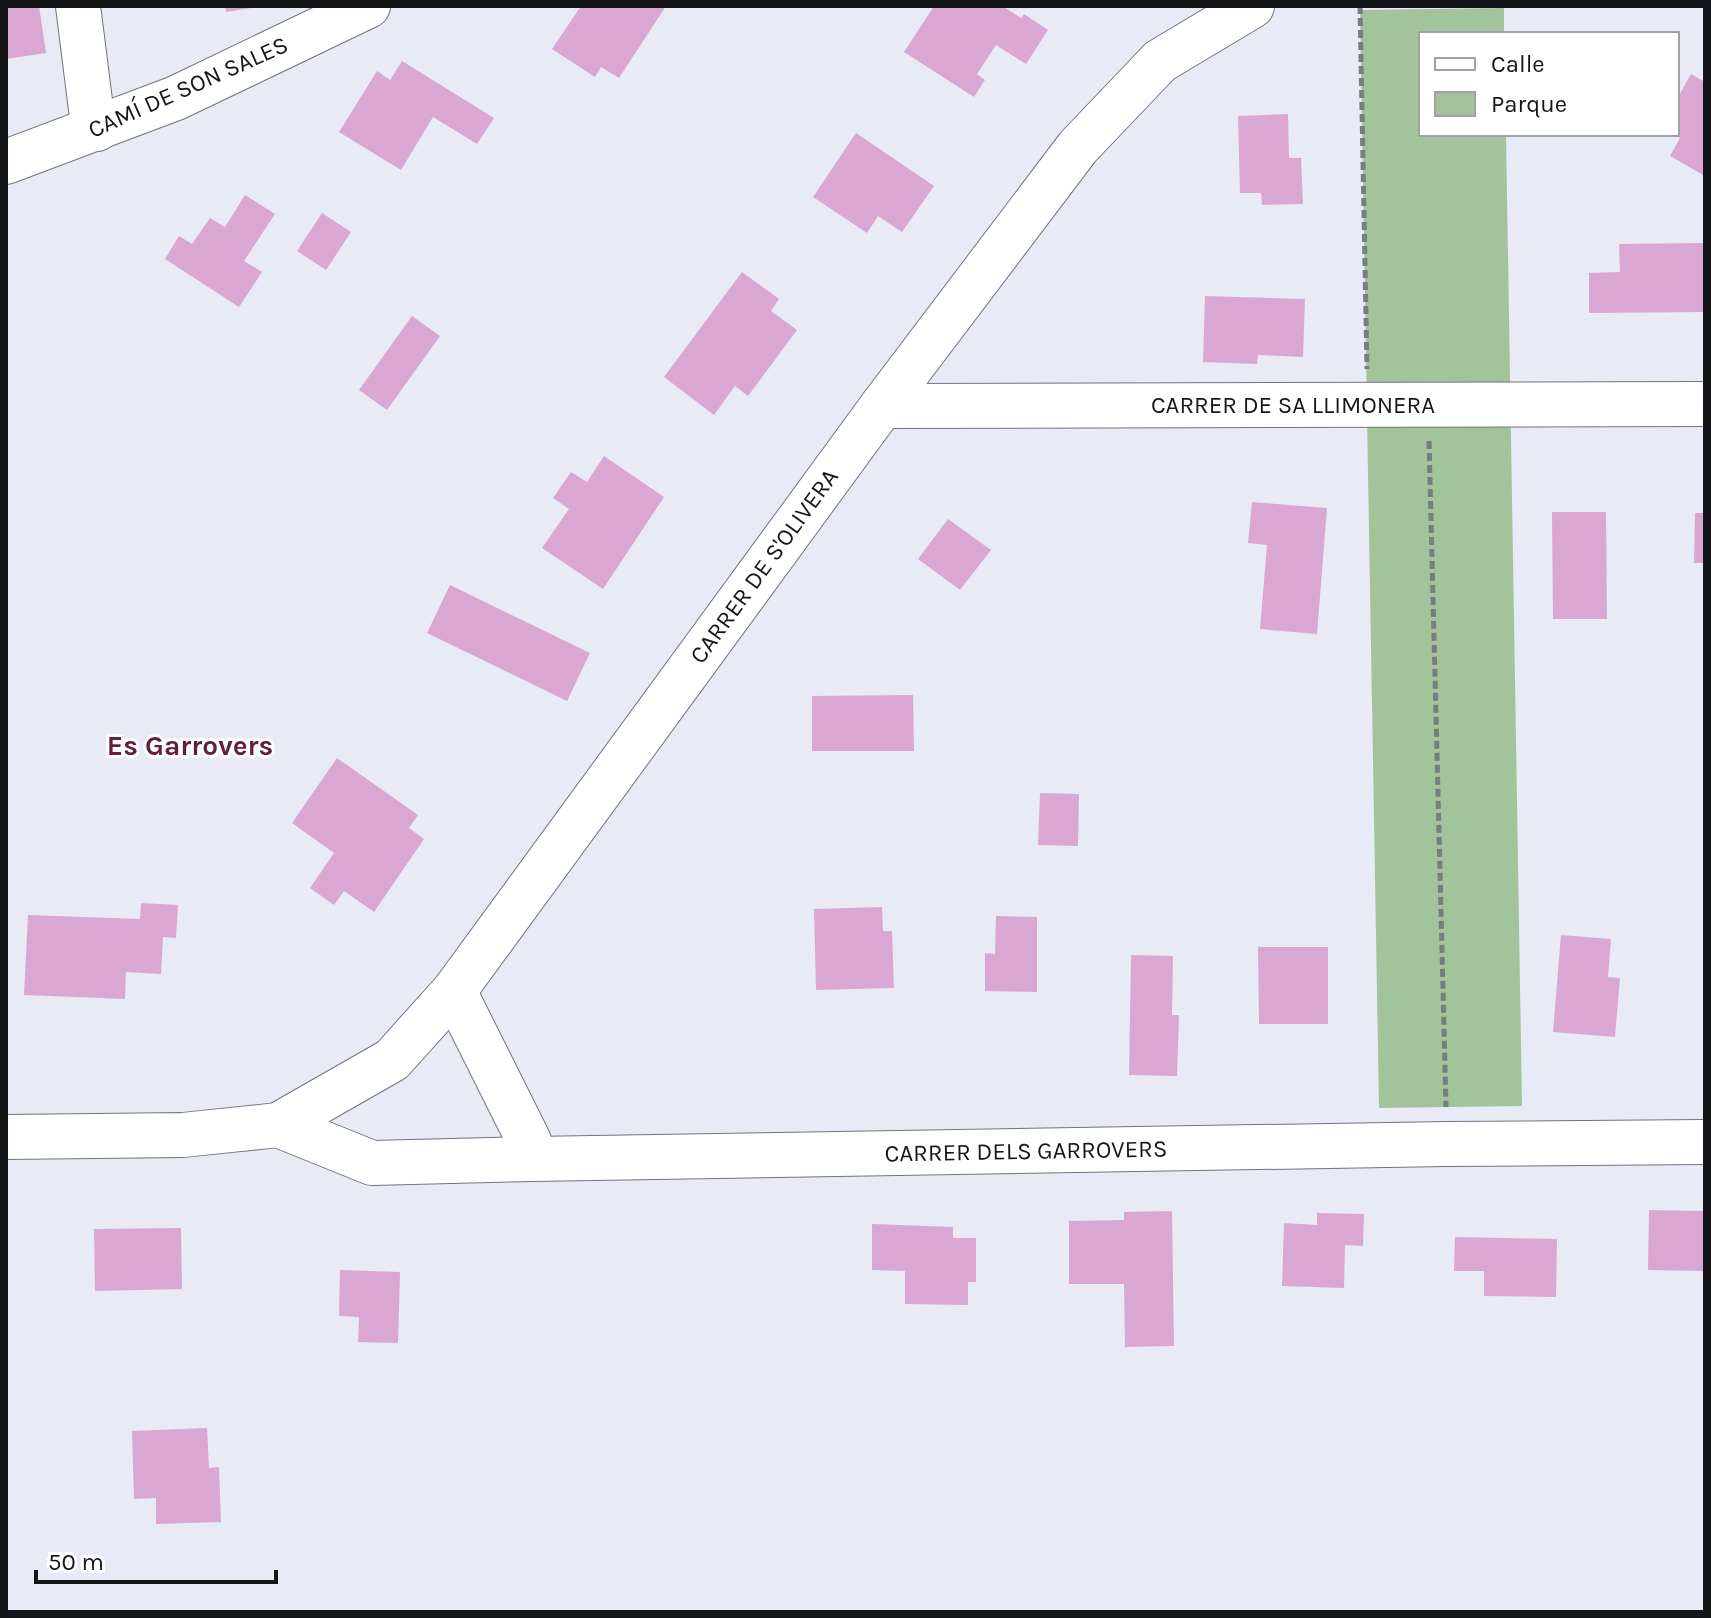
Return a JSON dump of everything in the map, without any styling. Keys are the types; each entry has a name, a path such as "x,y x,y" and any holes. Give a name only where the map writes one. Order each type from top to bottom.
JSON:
{"street":[{"path":"78,6 91,109 97,129"},
{"name":"CAMÍ DE SON SALES","path":"6,162 176,98 368,6"},
{"name":"CARRER DE S'OLIVERA","path":"278,1125 392,1060 454,991 882,406 1078,147 1160,61 1252,6"},
{"name":"CARRER DE SA LLIMONERA","path":"882,406 1705,404"},
{"path":"454,991 529,1141 532,1159"},
{"path":"6,1137 183,1135 278,1125"},
{"name":"CARRER DELS GARROVERS","path":"278,1125 372,1163 1705,1142"}],"path":[{"path":"1360,6 1367,404"},
{"path":"1428,404 1447,1144"}],"green space":[{"path":"1504,8 1504,32 1419,32 1419,136 1506,136 1522,1106 1379,1108 1360,10"}],"building":[{"path":"6,6 39,6 46,53 6,59"},
{"path":"225,6 251,6 251,8 226,12"},
{"path":"581,6 666,6 619,78 601,67 595,77 552,49"},
{"path":"934,6 1002,6 1021,18 1024,14 1048,30 1026,64 996,45 977,74 985,80 974,97 904,52"},
{"path":"402,61 494,118 477,144 433,117 401,170 339,132 377,71 390,80"},
{"path":"1691,74 1705,82 1705,176 1670,156 1680,138 1676,136 1679,136 1679,95"},
{"path":"1288,114 1289,158 1301,158 1303,204 1262,205 1261,193 1240,193 1238,116"},
{"path":"856,133 934,186 902,232 878,216 867,233 813,197"},
{"path":"245,195 275,214 244,261 262,272 239,307 165,259 179,236 192,244 210,218 225,227"},
{"path":"322,213 351,232 326,270 297,251"},
{"path":"1704,243 1705,312 1589,313 1589,273 1620,272 1619,244"},
{"path":"742,272 779,299 771,311 797,330 748,396 735,386 714,415 664,377"},
{"path":"1205,296 1305,299 1303,357 1258,355 1257,364 1203,362"},
{"path":"412,316 440,336 387,410 359,390"},
{"path":"604,456 664,497 603,589 542,548 569,509 553,498 571,472 587,482"},
{"path":"1252,502 1327,508 1317,634 1260,629 1267,545 1248,543"},
{"path":"1552,512 1606,512 1607,619 1553,619"},
{"path":"1695,513 1705,513 1705,563 1694,563"},
{"path":"948,519 991,550 960,590 918,559"},
{"path":"450,585 590,653 567,701 427,633"},
{"path":"913,695 914,751 812,751 812,696"},
{"path":"337,758 418,815 409,828 424,839 374,912 344,891 334,905 310,888 334,853 292,823"},
{"path":"1040,793 1079,794 1078,846 1038,845"},
{"path":"141,903 178,905 176,938 163,937 161,974 126,972 125,999 24,995 28,915 140,919"},
{"path":"882,907 883,931 892,931 894,988 816,990 814,909"},
{"path":"996,916 1037,917 1037,992 985,991 985,953 995,954"},
{"path":"1561,935 1611,939 1608,977 1620,978 1615,1037 1553,1032"},
{"path":"1258,947 1328,947 1328,1024 1259,1024"},
{"path":"1131,955 1173,956 1172,1015 1179,1015 1177,1076 1129,1075"},
{"path":"1649,1210 1703,1211 1705,1271 1648,1270"},
{"path":"1172,1211 1174,1346 1125,1347 1124,1284 1069,1284 1069,1221 1124,1220 1124,1212"},
{"path":"1317,1213 1364,1214 1363,1246 1345,1245 1344,1288 1282,1286 1284,1223 1317,1225"},
{"path":"872,1224 953,1227 953,1238 976,1238 976,1282 968,1282 968,1305 905,1304 905,1271 872,1270"},
{"path":"181,1228 182,1289 95,1291 94,1229"},
{"path":"1455,1237 1557,1239 1556,1297 1484,1296 1484,1271 1454,1271"},
{"path":"340,1270 400,1272 398,1343 358,1342 359,1317 339,1316"},
{"path":"207,1428 209,1468 219,1467 221,1522 156,1524 156,1498 134,1499 132,1431"}],"district":[{"name":"Es Garrovers","path":"190,745"}]}
